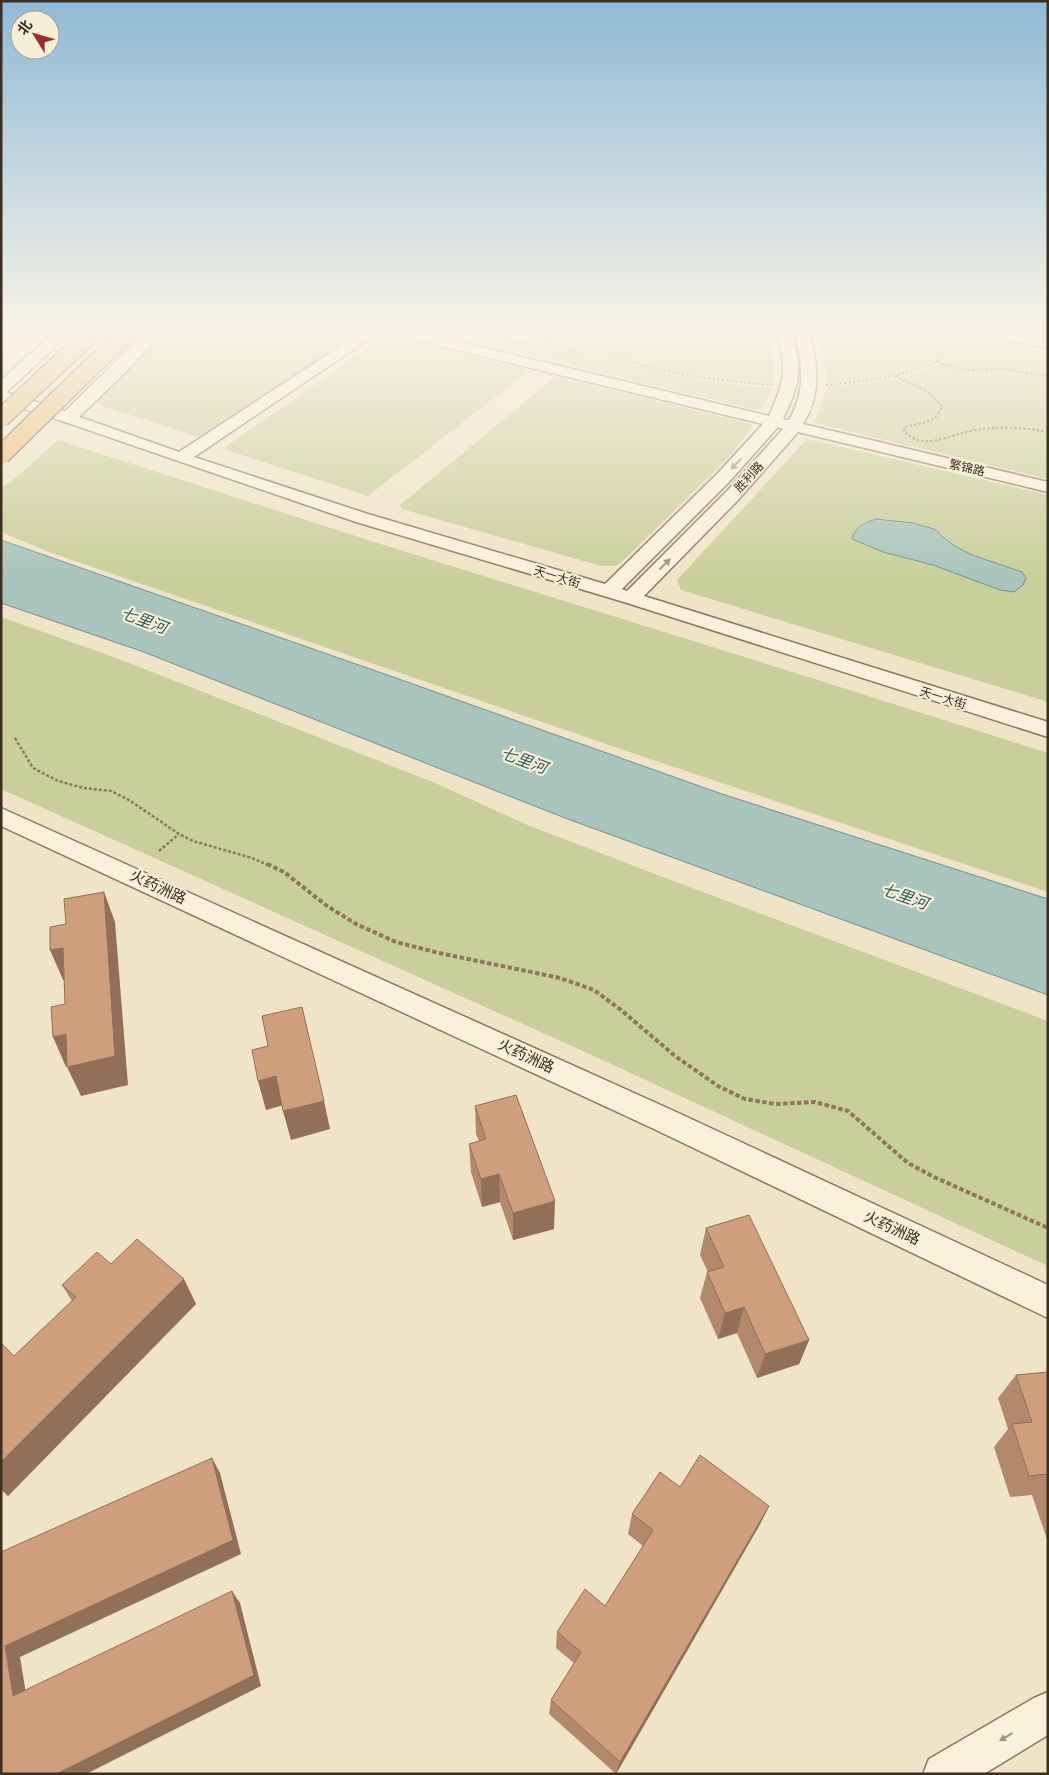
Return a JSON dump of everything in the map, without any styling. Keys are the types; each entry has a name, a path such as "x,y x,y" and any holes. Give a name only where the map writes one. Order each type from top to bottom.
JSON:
{"highway":[{"path":"1,455 44,413"}],"main road":[{"path":"52,413 68,418 73,413"}],"street":[{"path":"181,458 250,413"},
{"name":"繁锦路","path":"736,413 1048,487"},
{"path":"608,592 722,479 774,422 778,413"},
{"name":"胜利路","path":"630,598 751,476 794,426 801,413"},
{"name":"天一大街","path":"68,418 362,518 630,598 1048,730"},
{"name":"火药洲路","path":"1,816 664,1120 1048,1302"},
{"path":"944,1774 1048,1712"}],"path":[{"path":"940,413 935,420 905,427 904,431 916,440 928,441 984,429 1025,428 1048,432"},
{"path":"15,738 32,768 58,781 84,788 111,791 129,800 179,834 193,841 252,858 284,872 327,906 356,924 396,942 439,953 560,978 594,990 622,1010 675,1056 718,1086 745,1099 775,1104 815,1102 848,1111 908,1163 934,1178 1048,1228"},
{"path":"159,851 179,834"}],"green space":[{"path":"124,413 237,413 204,435 195,436"},
{"path":"274,413 475,413 368,496 226,450 225,447"},
{"path":"512,413 705,413 751,424 751,428 729,457 623,561 615,566 601,566 402,509 400,505"},
{"path":"818,413 1048,413 1048,479 815,423"},
{"path":"807,439 1048,495 1048,702 681,590 677,580","holes":["876,519 886,519 942,534 953,545 972,555 1000,590 933,565 907,559 860,525"]},
{"path":"58,440 371,541 1048,753 1048,892 644,757 49,552 1,532 1,487 10,483"},
{"path":"1,617 119,659 435,783 530,826 1048,1021 1048,1266 585,1052 1,789"}],"water":[{"path":"876,519 913,523 934,529 953,545 972,555 1022,572 1026,578 1023,585 1014,592 1000,590 933,565 883,552 852,539 858,528"},
{"name":"七里河","path":"1,540 719,793 1048,899 1048,995 565,818 141,651 1,603"}],"building":[{"path":"104,892 115,1056 67,1067 66,1034 53,1037 51,1007 65,1004 63,948 50,950 50,927 66,924 64,899"},
{"path":"302,1007 324,1101 283,1111 276,1076 258,1081 252,1050 268,1046 262,1016"},
{"path":"516,1095 555,1201 513,1213 499,1174 481,1179 469,1144 486,1139 475,1106"},
{"path":"749,1215 809,1340 765,1354 744,1307 725,1313 707,1272 724,1267 706,1228"},
{"path":"137,1239 184,1279 1,1462 1,1343 14,1356 76,1297 62,1285 97,1252 111,1264"},
{"path":"1048,1372 1048,1474 1029,1476 1012,1424 1032,1422 1016,1375"},
{"path":"700,1455 769,1506 620,1762 551,1700 581,1652 557,1632 585,1589 605,1606 653,1530 632,1514 660,1472 680,1487"},
{"path":"212,1458 233,1540 5,1646 13,1696 232,1591 254,1675 56,1774 1,1774 1,1552"}]}
